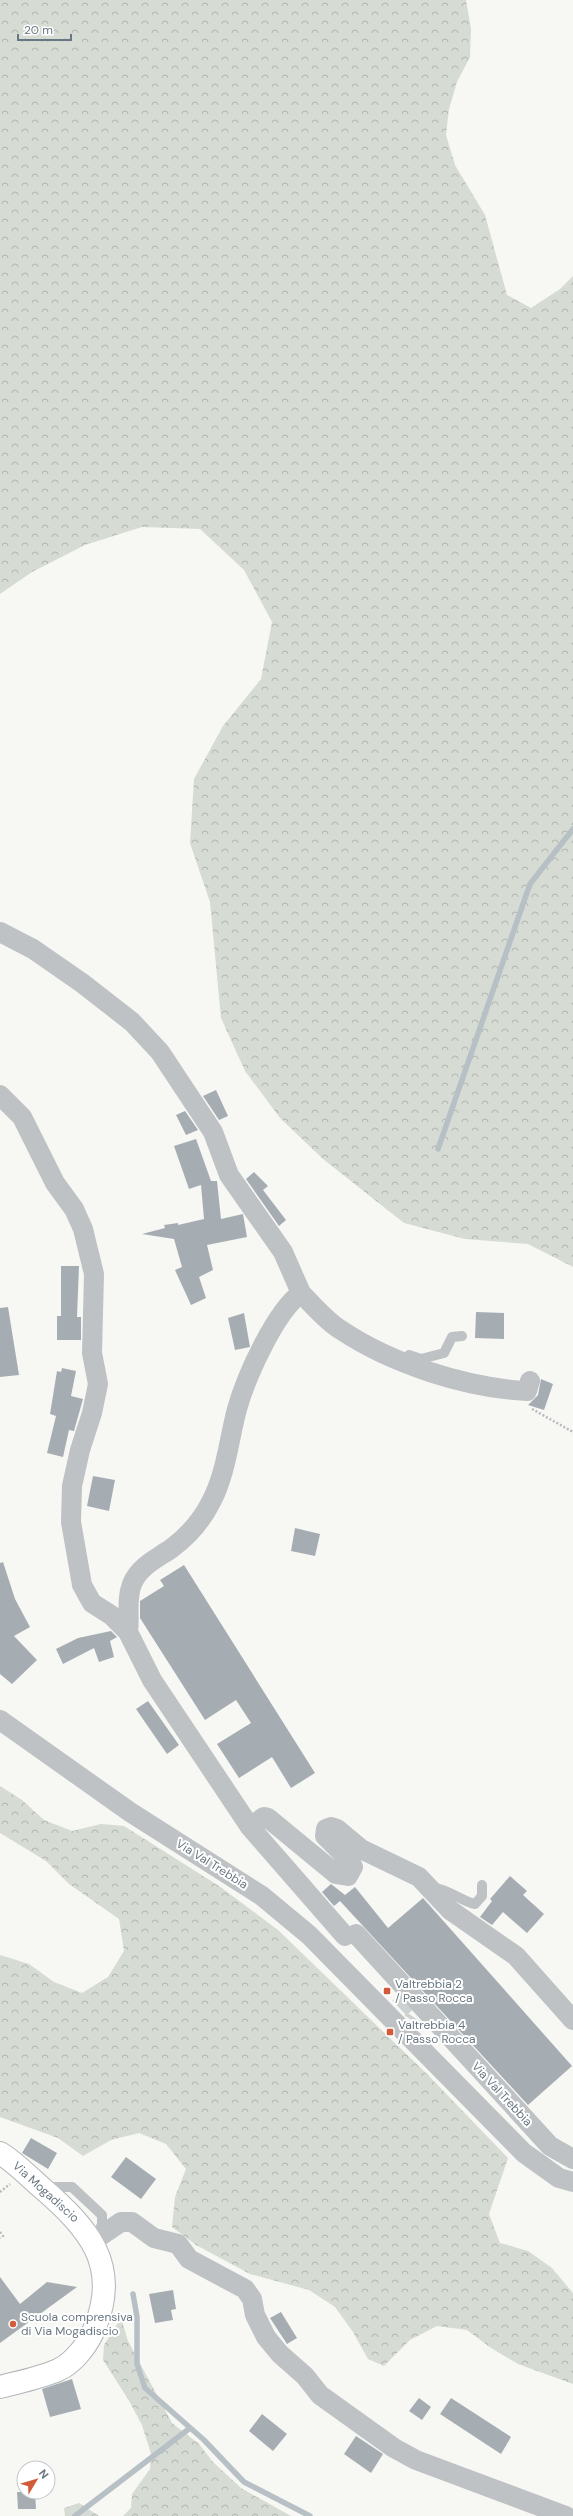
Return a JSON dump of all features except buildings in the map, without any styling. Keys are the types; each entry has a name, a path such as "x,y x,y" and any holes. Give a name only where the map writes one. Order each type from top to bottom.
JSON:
{"street":[{"path":"0,932 33,949 82,983 132,1022 160,1052 213,1132 229,1175 283,1252 300,1293 339,1330 392,1356 439,1375 481,1386 527,1391 530,1381"},
{"path":"0,1095 22,1117 55,1183 74,1209 83,1229 89,1251 94,1274 92,1353 98,1384 94,1406 80,1450 72,1486 71,1522 82,1585 86,1593 92,1603 111,1615 128,1632"},
{"path":"128,1632 129,1594 135,1577 140,1570 184,1537 205,1513 219,1486 238,1406 262,1348 290,1301 300,1293"},
{"name":"Via Val Trebbia","path":"128,1632 152,1680 250,1827 350,1935 418,2001 550,2146 573,2159"},
{"name":"Via Val Trebbia","path":"0,1720 130,1812 262,1896 309,1935 409,2025 524,2153 559,2178 573,2182"},
{"path":"250,1827 264,1817 268,1818 336,1874 348,1876 353,1867 350,1861 325,1836 326,1829 331,1827 337,1829 361,1849 419,1877 432,1888 450,1910 516,1956 573,2020"},
{"name":"Via Mogadiscio","path":"0,2153 51,2201 81,2224 93,2241 102,2263 106,2287 100,2315 93,2332 80,2352 59,2370 0,2387"},
{"path":"93,2241 121,2222 132,2222 154,2238 178,2244 189,2259 245,2289 252,2299 255,2314 266,2337 280,2354 305,2376 320,2395 394,2448 416,2460 566,2516"}],"lane":[{"path":"392,1356 398,1351 421,1358 444,1353 452,1337 462,1336"},
{"path":"432,1888 441,1888 464,1902 475,1904 482,1896 482,1885"}],"path":[{"path":"0,2232 3,2236 0,2238"}],"green space":[{"path":"0,0 466,0 471,29 470,57 457,82 449,109 446,135 455,165 485,215 507,295 531,308 560,289 573,276 573,1267 528,1244 465,1239 404,1223 323,1159 280,1118 245,1071 221,1018 210,902 190,843 194,779 223,726 261,679 272,622 244,570 200,529 142,527 85,545 32,572 0,594"},
{"path":"0,1786 22,1800 44,1820 72,1831 101,1824 124,1826 219,1886 278,1930 428,2075 508,2158 489,2214 500,2243 528,2251 552,2268 573,2293 573,2384 518,2364 491,2348 467,2330 437,2326 410,2340 384,2366 368,2359 353,2332 335,2307 309,2290 250,2274 196,2245 172,2227 175,2197 186,2169 166,2144 139,2133 111,2140 83,2156 58,2138 0,2117 0,1955 29,1964 54,1982 82,1993 108,1977 124,1951 119,1919 69,1884 46,1861 0,1833"},
{"path":"121,2318 128,2341 172,2423 199,2444 213,2462 241,2488 291,2516 123,2516 131,2508 132,2494 150,2469 151,2454 142,2425 128,2399 103,2360 104,2345"},
{"path":"79,2503 99,2516 65,2516 64,2508"}],"waterway":[{"path":"438,1149 530,884 573,829"},
{"path":"133,2294 137,2317 137,2364 145,2388 204,2440 244,2482 310,2516"},
{"path":"75,2516 190,2428"}],"tunnel":[{"path":"400,1994 415,2010 415,2018 413,2021"}],"place":[{"name":"Valtrebbia 2 / Passo Rocca","path":"387,1991"},
{"name":"Valtrebbia 4 / Passo Rocca","path":"390,2032"},
{"name":"Scuola comprensiva di Via Mogadiscio","path":"13,2324"}]}
